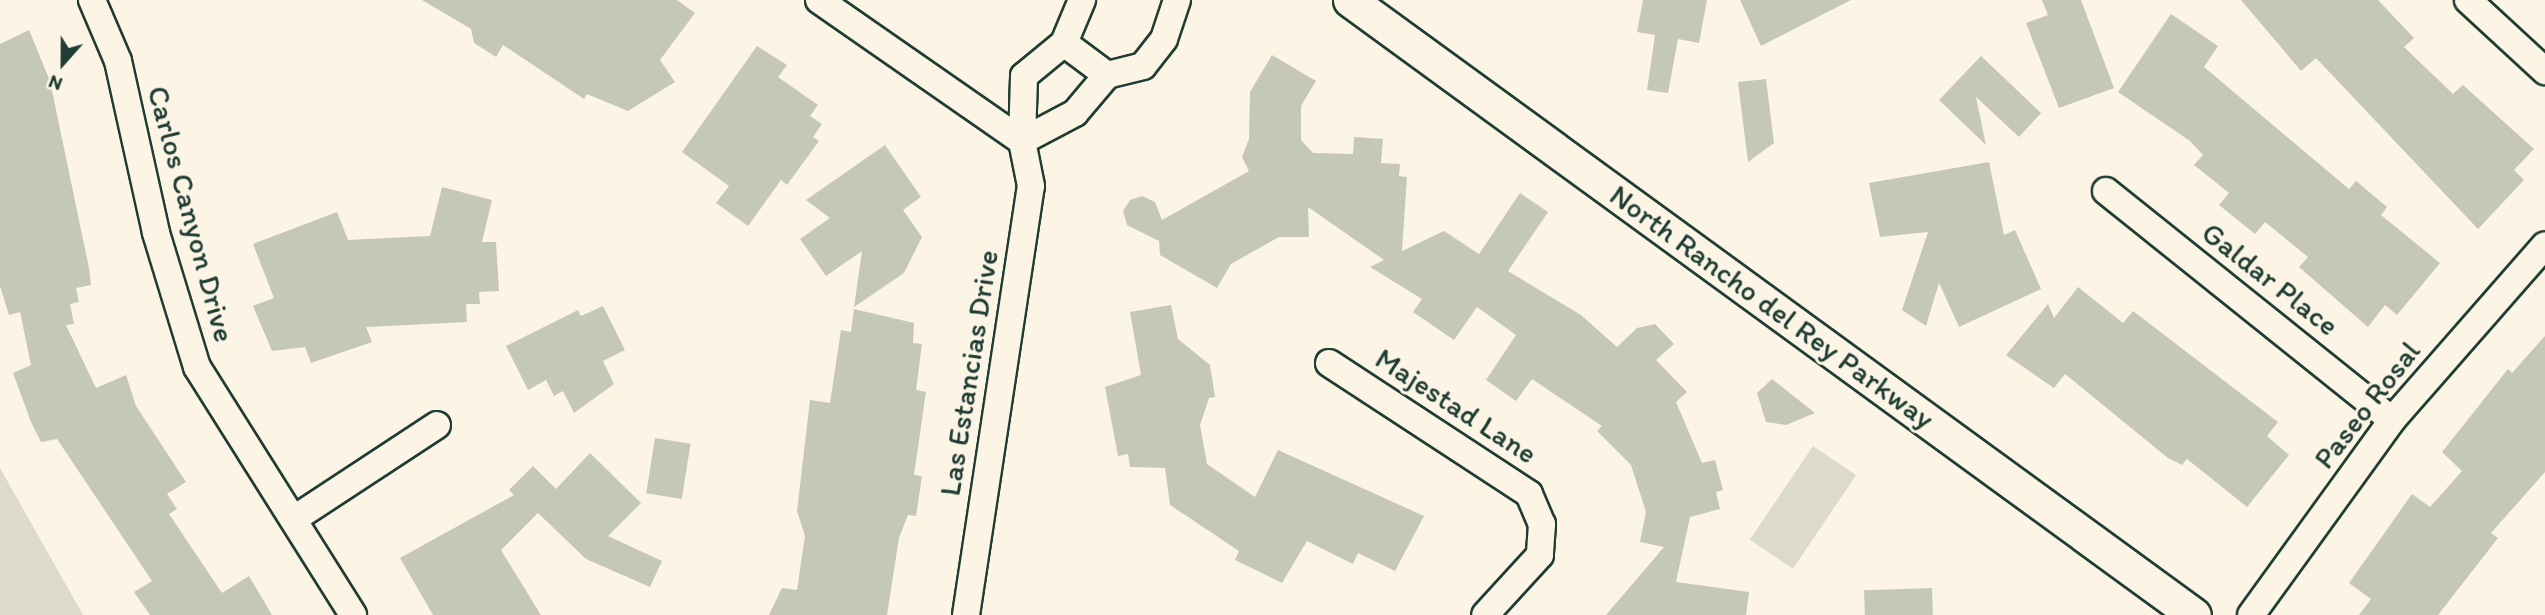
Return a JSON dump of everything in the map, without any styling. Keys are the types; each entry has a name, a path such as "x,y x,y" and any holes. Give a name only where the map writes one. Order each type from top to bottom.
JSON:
{"street":[{"name":"Carlos Canyon Drive","path":"92,0 118,61 156,233 197,367 353,615"},
{"path":"819,0 1022,141 1075,113 1107,75 1143,66 1164,39 1177,0"},
{"name":"Las Estancias Drive","path":"966,615 1031,186 1022,141 1024,76 1063,43 1082,0"},
{"name":"North Rancho del Rey Parkway","path":"1350,0 2194,615"},
{"path":"2468,0 2545,71"},
{"path":"1063,43 1107,75"},
{"name":"Galdar Place","path":"2106,191 2392,419"},
{"name":"Paseo Rosal","path":"2251,615 2392,419 2545,245"},
{"name":"Majestad Lane","path":"1329,363 1529,494 1542,524 1540,555 1485,615"},
{"path":"294,519 437,425"}],"shaded area":[{"path":"1813,446 1856,475 1793,569 1750,540"},
{"path":"0,468 83,615 0,615"}],"building":[{"path":"422,0 677,0 695,13 660,60 675,82 628,111 587,94 584,99 503,45 496,57 474,43 471,29"},
{"path":"1643,0 1707,0 1699,43 1678,39 1668,93 1647,90 1655,35 1637,32"},
{"path":"1740,0 1851,0 1761,46"},
{"path":"2042,0 2081,0 2114,88 2059,108 2026,23 2048,15"},
{"path":"2241,0 2378,0 2414,38 2404,47 2453,94 2463,85 2534,149 2514,170 2524,180 2478,229 2316,58 2301,71"},
{"path":"2171,14 2218,46 2204,67 2349,189 2356,181 2387,207 2381,215 2440,263 2397,315 2385,305 2368,327 2299,267 2308,257 2265,222 2255,234 2219,205 2229,193 2194,165 2203,155 2190,141 2118,92"},
{"path":"29,30 50,81 89,268 91,285 76,288 79,302 70,304 74,324 66,325 96,388 126,375 136,406 186,482 167,494 177,509 169,514 222,593 249,576 272,615 150,615 134,592 152,581 57,439 41,442 31,422 13,373 31,365 20,312 9,315 0,286 0,44"},
{"path":"757,46 787,65 778,77 818,105 810,116 822,124 813,137 819,141 787,185 781,180 748,226 716,203 729,186 682,152"},
{"path":"1272,55 1316,81 1301,106 1301,140 1313,153 1353,154 1354,137 1383,139 1381,163 1400,164 1399,176 1407,177 1402,251 1444,231 1479,254 1520,193 1548,212 1508,271 1581,315 1617,347 1637,328 1655,324 1674,344 1656,360 1687,392 1676,402 1702,463 1715,460 1723,490 1716,492 1720,509 1690,517 1676,582 1749,592 1746,615 1606,615 1664,547 1640,542 1646,512 1631,465 1597,431 1602,426 1532,379 1516,401 1486,380 1516,335 1477,307 1454,340 1413,312 1422,299 1370,267 1384,260 1308,207 1309,237 1279,237 1231,264 1217,288 1160,255 1159,241 1127,225 1123,211 1130,200 1142,196 1155,202 1162,220 1249,171 1242,157 1249,139 1250,92"},
{"path":"1981,56 2041,113 2019,137 1976,97 1986,145 1939,100"},
{"path":"1766,79 1774,143 1748,162 1738,82"},
{"path":"885,145 921,197 903,210 922,237 904,273 854,307 862,251 826,276 800,239 830,218 806,200"},
{"path":"1989,162 2004,235 2015,230 2041,289 1959,327 1939,283 1926,326 1902,310 1928,232 1880,237 1869,183"},
{"path":"442,187 492,200 482,242 496,242 499,291 479,292 480,304 466,304 467,322 366,327 372,342 311,363 305,347 272,351 253,306 274,298 253,244 337,212 348,240 430,236"},
{"path":"2078,287 2123,323 2133,311 2278,422 2267,436 2289,455 2247,507 2187,459 2182,465 2168,458 2065,374 2054,388 2006,355 2048,304 2054,318"},
{"path":"1171,305 1178,339 1210,365 1215,397 1209,398 1200,425 1207,464 1255,497 1278,450 1424,516 1395,571 1358,553 1353,564 1307,541 1282,583 1235,560 1239,551 1170,505 1165,468 1130,467 1128,454 1118,456 1105,387 1141,375 1130,312"},
{"path":"603,306 625,350 603,361 614,384 574,413 563,391 554,396 546,380 528,390 506,346 578,310 581,316"},
{"path":"854,309 914,323 913,343 922,344 916,390 926,392 914,475 922,476 916,516 908,515 899,538 887,615 769,615 782,588 797,590 805,536 797,511 810,400 830,403 841,330 851,332"},
{"path":"2545,336 2545,472 2491,533 2498,538 2438,615 2359,615 2371,599 2349,583 2412,494 2430,507 2462,471 2442,452 2508,369 2512,373"},
{"path":"1772,379 1815,413 1786,425 1766,422 1757,393"},
{"path":"655,438 691,444 682,499 646,493"},
{"path":"590,453 641,503 608,536 662,561 650,587 586,559 538,513 501,550 541,615 433,615 400,558 514,495 509,490 533,466 556,489"},
{"path":"1932,588 1933,615 1865,615 1864,590"}]}
